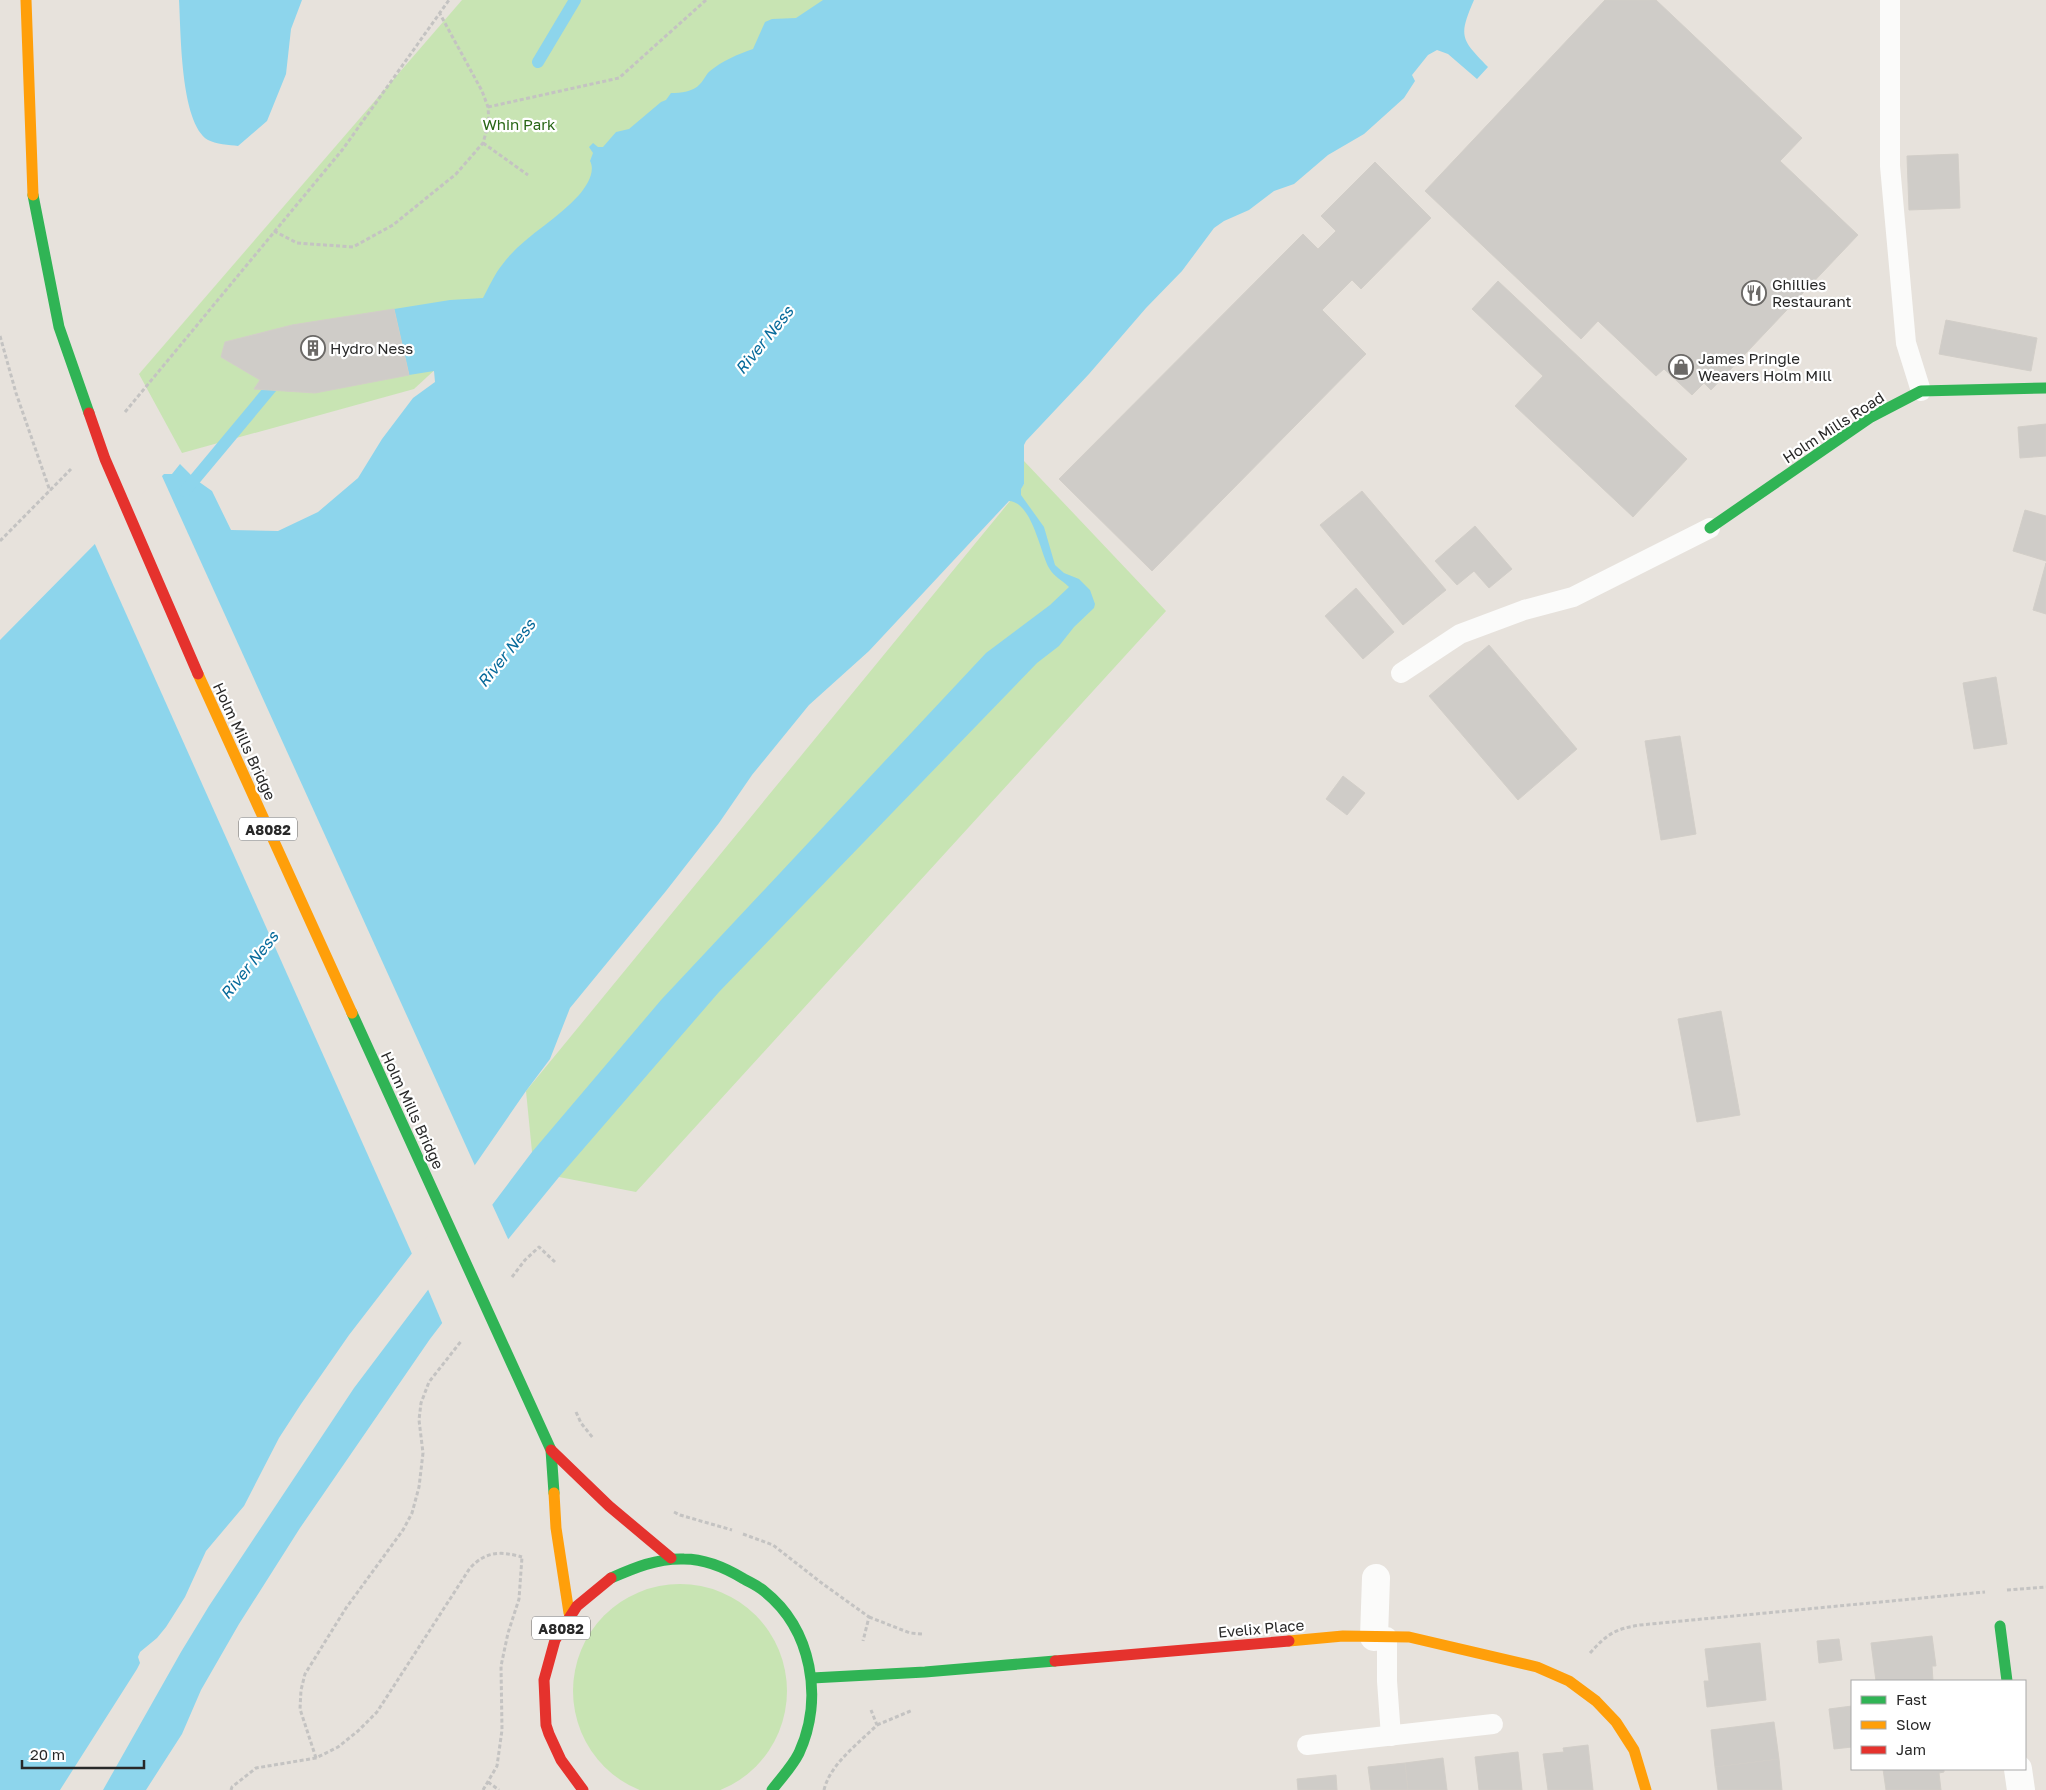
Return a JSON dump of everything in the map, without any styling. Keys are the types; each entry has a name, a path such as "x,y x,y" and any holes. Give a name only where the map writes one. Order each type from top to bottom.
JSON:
{"main road":[{"name":"Holm Mills Bridge","path":"26,0 31,186 59,327 105,459 172,618 551,1450"},
{"name":"Holm Mills Road","path":"1710,528 1871,417 1921,391 2046,388"},
{"name":"A8082","path":"551,1450 609,1506 671,1558"},
{"name":"A8082","path":"551,1450 556,1528 569,1613"},
{"name":"A8082","path":"583,1790 561,1762 546,1726 542,1686 551,1648 569,1613 597,1585 632,1566 671,1558 711,1562 749,1578 780,1605 801,1638 812,1678 810,1720 796,1760 772,1790"},
{"path":"2000,1626 2007,1680"},
{"name":"Evelix Place","path":"812,1678 935,1671 1343,1636 1409,1637 1537,1668 1569,1681 1596,1701 1616,1722 1634,1750 1646,1790"}],"street":[{"path":"1376,1578 1380,1637"},
{"path":"2018,1770 2021,1790"}],"lane":[{"path":"1890,0 1890,166 1906,343 1921,391"},
{"path":"1401,673 1460,634 1524,610 1573,597 1710,528"},
{"path":"1380,1637 1387,1681 1391,1736"},
{"path":"1307,1745 1494,1724"}],"path":[{"path":"122,415 343,149 449,0"},
{"path":"488,107 619,78 706,0"},
{"path":"274,230 296,243 353,246 393,226 456,174 484,143 489,122 488,107 482,91 440,14"},
{"path":"484,143 528,175"},
{"path":"0,336 16,394 50,491"},
{"path":"0,541 77,462"},
{"path":"508,1282 525,1260 539,1247 555,1262"},
{"path":"316,1758 300,1709 301,1690 306,1674 346,1608 403,1530 412,1513 420,1487 423,1453 419,1420 421,1403 429,1382 468,1333"},
{"path":"573,1407 581,1423 598,1444"},
{"path":"483,1790 497,1766 502,1730 501,1666 508,1633 519,1599 524,1549"},
{"path":"231,1790 232,1787 256,1768 316,1758 338,1747 358,1731 377,1712 478,1558 491,1553 522,1557"},
{"path":"488,1782 499,1790"}],"green space":[{"name":"Whin Park","path":"462,0 836,0 414,389 182,453 139,374"},
{"path":"1024,461 1166,611 636,1192 559,1177 532,1152 526,1091 1024,484"},
{"path":"680,1584 701,1586 721,1592 748,1608 763,1623 779,1650 786,1681 785,1712 779,1732 769,1750 748,1774 718,1791 639,1790 612,1774 597,1759 581,1732 575,1712 573,1691 575,1670 581,1650 597,1623 621,1602 639,1592 659,1586"}],"water":[{"path":"179,0 302,0 291,29 286,74 267,121 238,146 208,140 199,130 192,115 184,75"},
{"name":"River Ness","path":"823,0 1474,0 1464,30 1465,37 1472,50 1488,67 1477,79 1448,54 1437,50 1428,55 1412,75 1415,81 1404,98 1364,134 1328,155 1294,184 1274,191 1249,210 1224,221 1214,228 1182,271 1146,308 1089,374 1026,441 1024,445 1024,484 1021,489 1021,495 1044,527 1055,565 1064,573 1079,579 1090,590 1095,604 1094,608 1074,627 1059,646 1037,663 719,992 559,1177 479,1275 430,1339 300,1528 239,1624 201,1690 182,1734 146,1790 103,1790 209,1606 354,1388 532,1152 661,1000 986,653 1050,605 1069,587 1049,568 1029,518 1017,504 1009,501 869,651 809,705 752,775 719,823 666,891 570,1008 550,1059 430,1230 349,1335 301,1404 279,1438 244,1506 206,1551 185,1597 166,1627 157,1638 140,1652 138,1657 140,1663 137,1669 60,1790 0,1790 0,640 164,474 172,474 180,464 195,479 212,491 231,530 278,531 318,512 358,478 382,439 413,398 435,382 434,371 409,375 394,309 450,300 483,298 496,273 510,255 529,237 560,213 585,188 592,170 590,161 593,153 589,147 593,143 598,147 603,147 616,132 629,129 661,102 666,100 671,93 694,89 715,67 730,58 753,49 765,22 772,19 796,18"}],"pier":[{"path":"161,474 476,1168 413,1256 94,542"},
{"path":"491,1202 509,1241 443,1325 427,1287"}],"building":[{"path":"1605,0 1656,0 1802,138 1780,161 1858,235 1711,390 1704,383 1692,395 1664,369 1656,376 1598,321 1581,339 1425,191"},
{"path":"1958,154 1960,208 1909,210 1907,156"},
{"path":"1375,162 1431,218 1361,289 1352,280 1322,310 1366,354 1152,571 1059,479 1303,234 1318,249 1336,231 1321,216"},
{"path":"1498,281 1687,459 1633,517 1515,406 1543,376 1472,309"},
{"name":"Hydro Ness","path":"394,309 409,375 315,393 254,389 260,380 221,357 225,342 292,325"},
{"path":"1946,320 2037,338 2031,371 1939,354"},
{"path":"2046,424 2046,456 2020,458 2018,427"},
{"path":"1362,491 1446,590 1403,625 1320,525"},
{"path":"2025,510 2046,516 2046,561 2013,551"},
{"path":"1475,526 1512,569 1489,588 1474,571 1457,585 1435,561"},
{"path":"2046,563 2046,614 2033,610"},
{"path":"1356,588 1394,632 1363,659 1325,616"},
{"path":"1489,645 1577,749 1518,800 1429,696"},
{"path":"1996,677 2007,744 1974,749 1963,683"},
{"path":"1680,736 1696,834 1661,840 1645,741"},
{"path":"1343,776 1365,793 1347,815 1326,799"},
{"path":"1721,1011 1740,1115 1697,1122 1678,1019"},
{"path":"1932,1636 1936,1666 1932,1666 1933,1680 1876,1680 1871,1643"},
{"path":"1839,1639 1842,1660 1819,1663 1817,1641"},
{"path":"1760,1643 1766,1700 1707,1707 1704,1681 1709,1681 1705,1649"},
{"path":"1851,1706 1851,1747 1834,1749 1829,1709"},
{"path":"1774,1722 1779,1759 1715,1767 1711,1730"},
{"path":"1588,1745 1593,1790 1548,1790 1543,1754 1564,1752 1563,1748"},
{"path":"1518,1752 1522,1790 1479,1790 1475,1757"},
{"path":"1443,1758 1447,1790 1408,1790 1405,1763"},
{"path":"1779,1759 1782,1790 1718,1790 1715,1767"},
{"path":"1405,1763 1408,1790 1371,1790 1368,1767"},
{"path":"1883,1770 1944,1770 1944,1772 1939,1773 1941,1790 1886,1790"},
{"path":"1336,1775 1337,1790 1298,1790 1297,1779"}],"waterway":[{"path":"538,62 575,0"},
{"path":"185,491 280,377"}],"traffic: fast":[{"path":"33,195 59,327 89,413"},
{"path":"1710,528 1871,417 1921,391 2046,388"},
{"path":"352,1013 551,1450 554,1493"},
{"path":"611,1578 655,1562 692,1559 707,1562 737,1575 764,1591 780,1607 793,1625 803,1645 809,1666 812,1688 807,1732 799,1753 790,1768 772,1790"},
{"path":"2000,1626 2007,1680"},
{"path":"812,1678 925,1672 1055,1661"}],"traffic: slow":[{"path":"26,0 33,195"},
{"path":"198,674 352,1013"},
{"path":"554,1493 556,1528 569,1613"},
{"path":"1289,1641 1343,1636 1409,1637 1537,1667 1569,1681 1596,1701 1616,1722 1634,1750 1646,1790"}],"traffic: jam":[{"path":"89,413 105,459 198,674"},
{"path":"551,1450 609,1506 671,1558"},
{"path":"583,1790 561,1760 549,1734 546,1725 544,1680 555,1640 577,1606 611,1578"},
{"path":"1055,1661 1289,1641"}],"place":[{"name":"Ghillies Restaurant","path":"1754,293"},
{"name":"Hydro Ness","path":"313,348"},
{"name":"James Pringle Weavers Holm Mill","path":"1681,367"}]}
